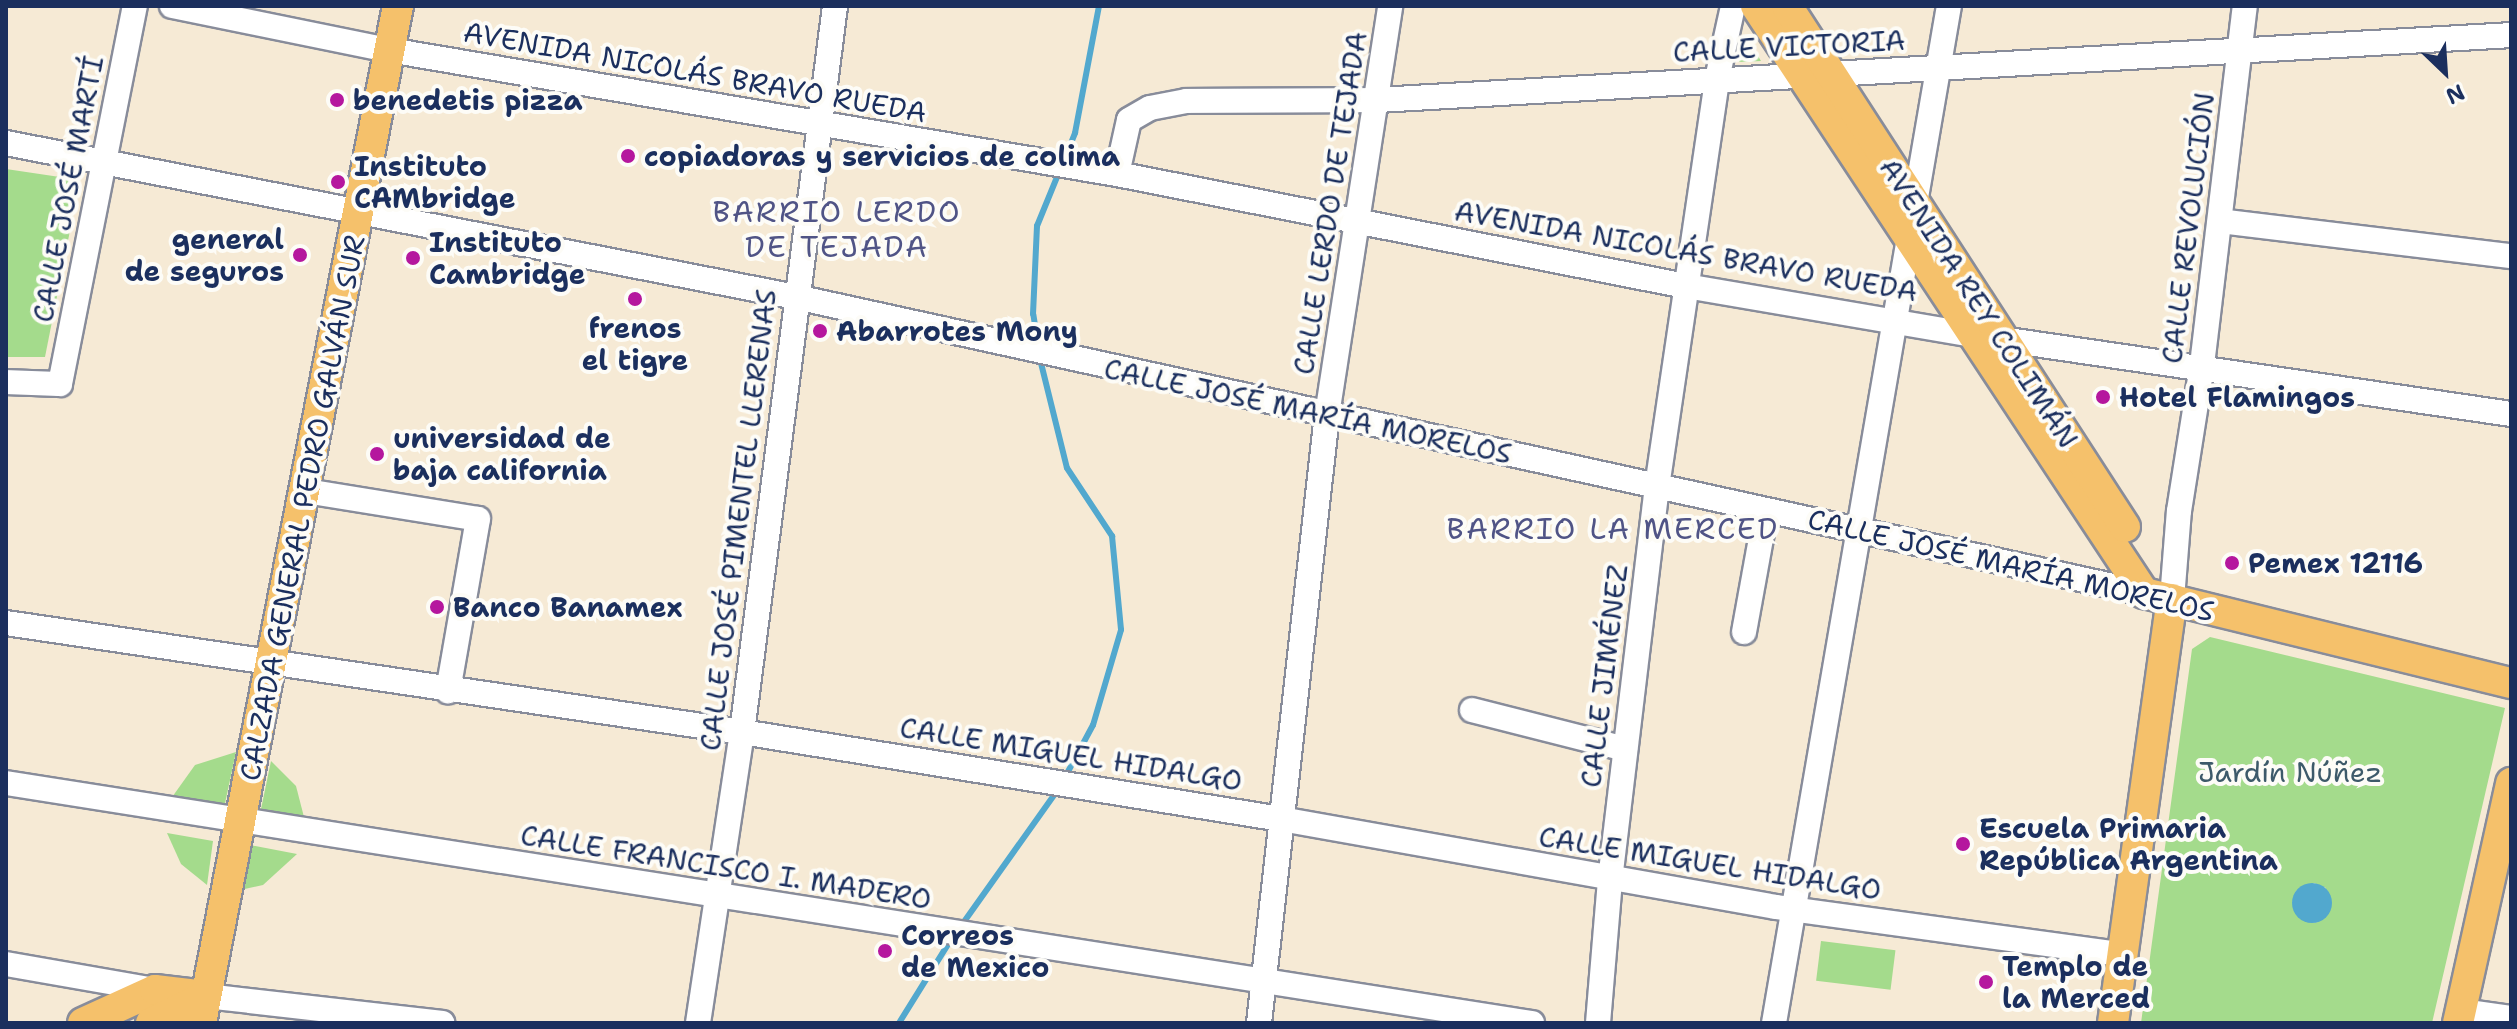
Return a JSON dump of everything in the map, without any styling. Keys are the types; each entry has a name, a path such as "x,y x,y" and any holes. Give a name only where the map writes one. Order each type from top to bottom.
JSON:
{"main road":[{"name":"CALZADA GENERAL PEDRO GALVÁN SUR","path":"179,1012 243,821 398,6"},
{"name":"AVENIDA REY COLIMÁN","path":"1756,6 1817,75 1915,203 1988,337 2158,596"},
{"name":"AVENIDA REY COLIMÁN","path":"1787,6 1817,75 1909,238 1988,337"},
{"name":"CALLE JOSÉ MARÍA MORELOS","path":"2158,596 2511,683"},
{"path":"2113,1023 2125,955 2158,596"},
{"path":"2460,1017 2511,783"},
{"path":"83,1023 179,1012"}],"street":[{"name":"CALLE JOSÉ MARTÍ","path":"6,382 60,384 135,6"},
{"name":"AVENIDA NICOLÁS BRAVO RUEDA","path":"172,6 389,50 1117,174 1686,286 1896,318 1988,337 2202,365 2511,414"},
{"name":"CALLE JOSÉ PIMENTEL LLERENAS","path":"698,1023 742,732 835,6"},
{"name":"CALLE LERDO DE TEJADA","path":"1259,1023 1327,415 1378,100 1390,6"},
{"name":"CALLE JIMÉNEZ","path":"1598,1023 1610,880 1657,487 1717,79 1733,6"},
{"path":"1774,1023 1862,531 1949,6"},
{"name":"CALLE REVOLUCIÓN","path":"2158,596 2179,511 2202,365 2245,6"},
{"name":"CALLE VICTORIA","path":"1117,174 1129,120 1150,108 1186,101 1378,100 2511,35"},
{"name":"CALLE JOSÉ MARÍA MORELOS","path":"6,143 796,297 2158,596"},
{"path":"2220,221 2511,256"},
{"path":"306,491 478,519 448,691"},
{"path":"1744,632 1766,511"},
{"name":"CALLE MIGUEL HIDALGO","path":"6,623 272,666 742,732 1281,819 1610,880 1792,909 2125,955"},
{"path":"1472,710 1625,749"},
{"name":"CALLE FRANCISCO I. MADERO","path":"6,783 719,899 922,926 1532,1023"},
{"path":"6,964 179,1012 442,1023"},
{"path":"2460,1017 2511,1018"}],"green space":[{"path":"1746,36 1761,61 1739,62"},
{"path":"6,169 80,180 45,357 6,357"},
{"name":"Jardín Núñez","path":"2210,637 2505,708 2432,1023 2141,1023 2192,649","holes":["2314,883 2326,888 2318,922 2312,923 2292,903 2296,891"]},
{"path":"236,752 224,808 170,800 195,765"},
{"path":"271,761 296,786 305,821 260,814"},
{"path":"167,833 213,841 207,885 181,864"},
{"path":"250,845 297,854 263,885 240,890"},
{"path":"1821,941 1895,950 1891,990 1816,981"}],"water":[{"path":"2312,883 2326,889 2332,903 2326,917 2312,923 2298,917 2292,903 2298,889"}],"waterway":[{"path":"1065,158 1075,133 1099,6"},
{"path":"1038,344 1033,314 1037,226 1059,172"},
{"path":"1039,355 1067,468 1112,536 1121,630 1093,725 1064,779"},
{"path":"961,926 1059,788"},
{"path":"899,1023 952,938"}],"place":[{"name":"benedetis pizza","path":"337,100"},
{"name":"copiadoras y servicios de colima","path":"628,156"},
{"name":"Instituto CAMbridge","path":"338,182"},
{"name":"general de seguros","path":"300,255"},
{"name":"Instituto Cambridge","path":"413,258"},
{"name":"frenos el tigre","path":"635,299"},
{"name":"Abarrotes Mony","path":"820,331"},
{"name":"Hotel Flamingos","path":"2103,397"},
{"name":"universidad de baja california","path":"377,454"},
{"name":"Pemex 12116","path":"2232,563"},
{"name":"Banco Banamex","path":"437,607"},
{"name":"Escuela Primaria República Argentina","path":"1963,844"},
{"name":"Correos de Mexico","path":"885,951"},
{"name":"Templo de la Merced","path":"1986,982"}],"district":[{"name":"BARRIO LERDO DE TEJADA","path":"837,229"},
{"name":"BARRIO LA MERCED","path":"1613,529"}]}
